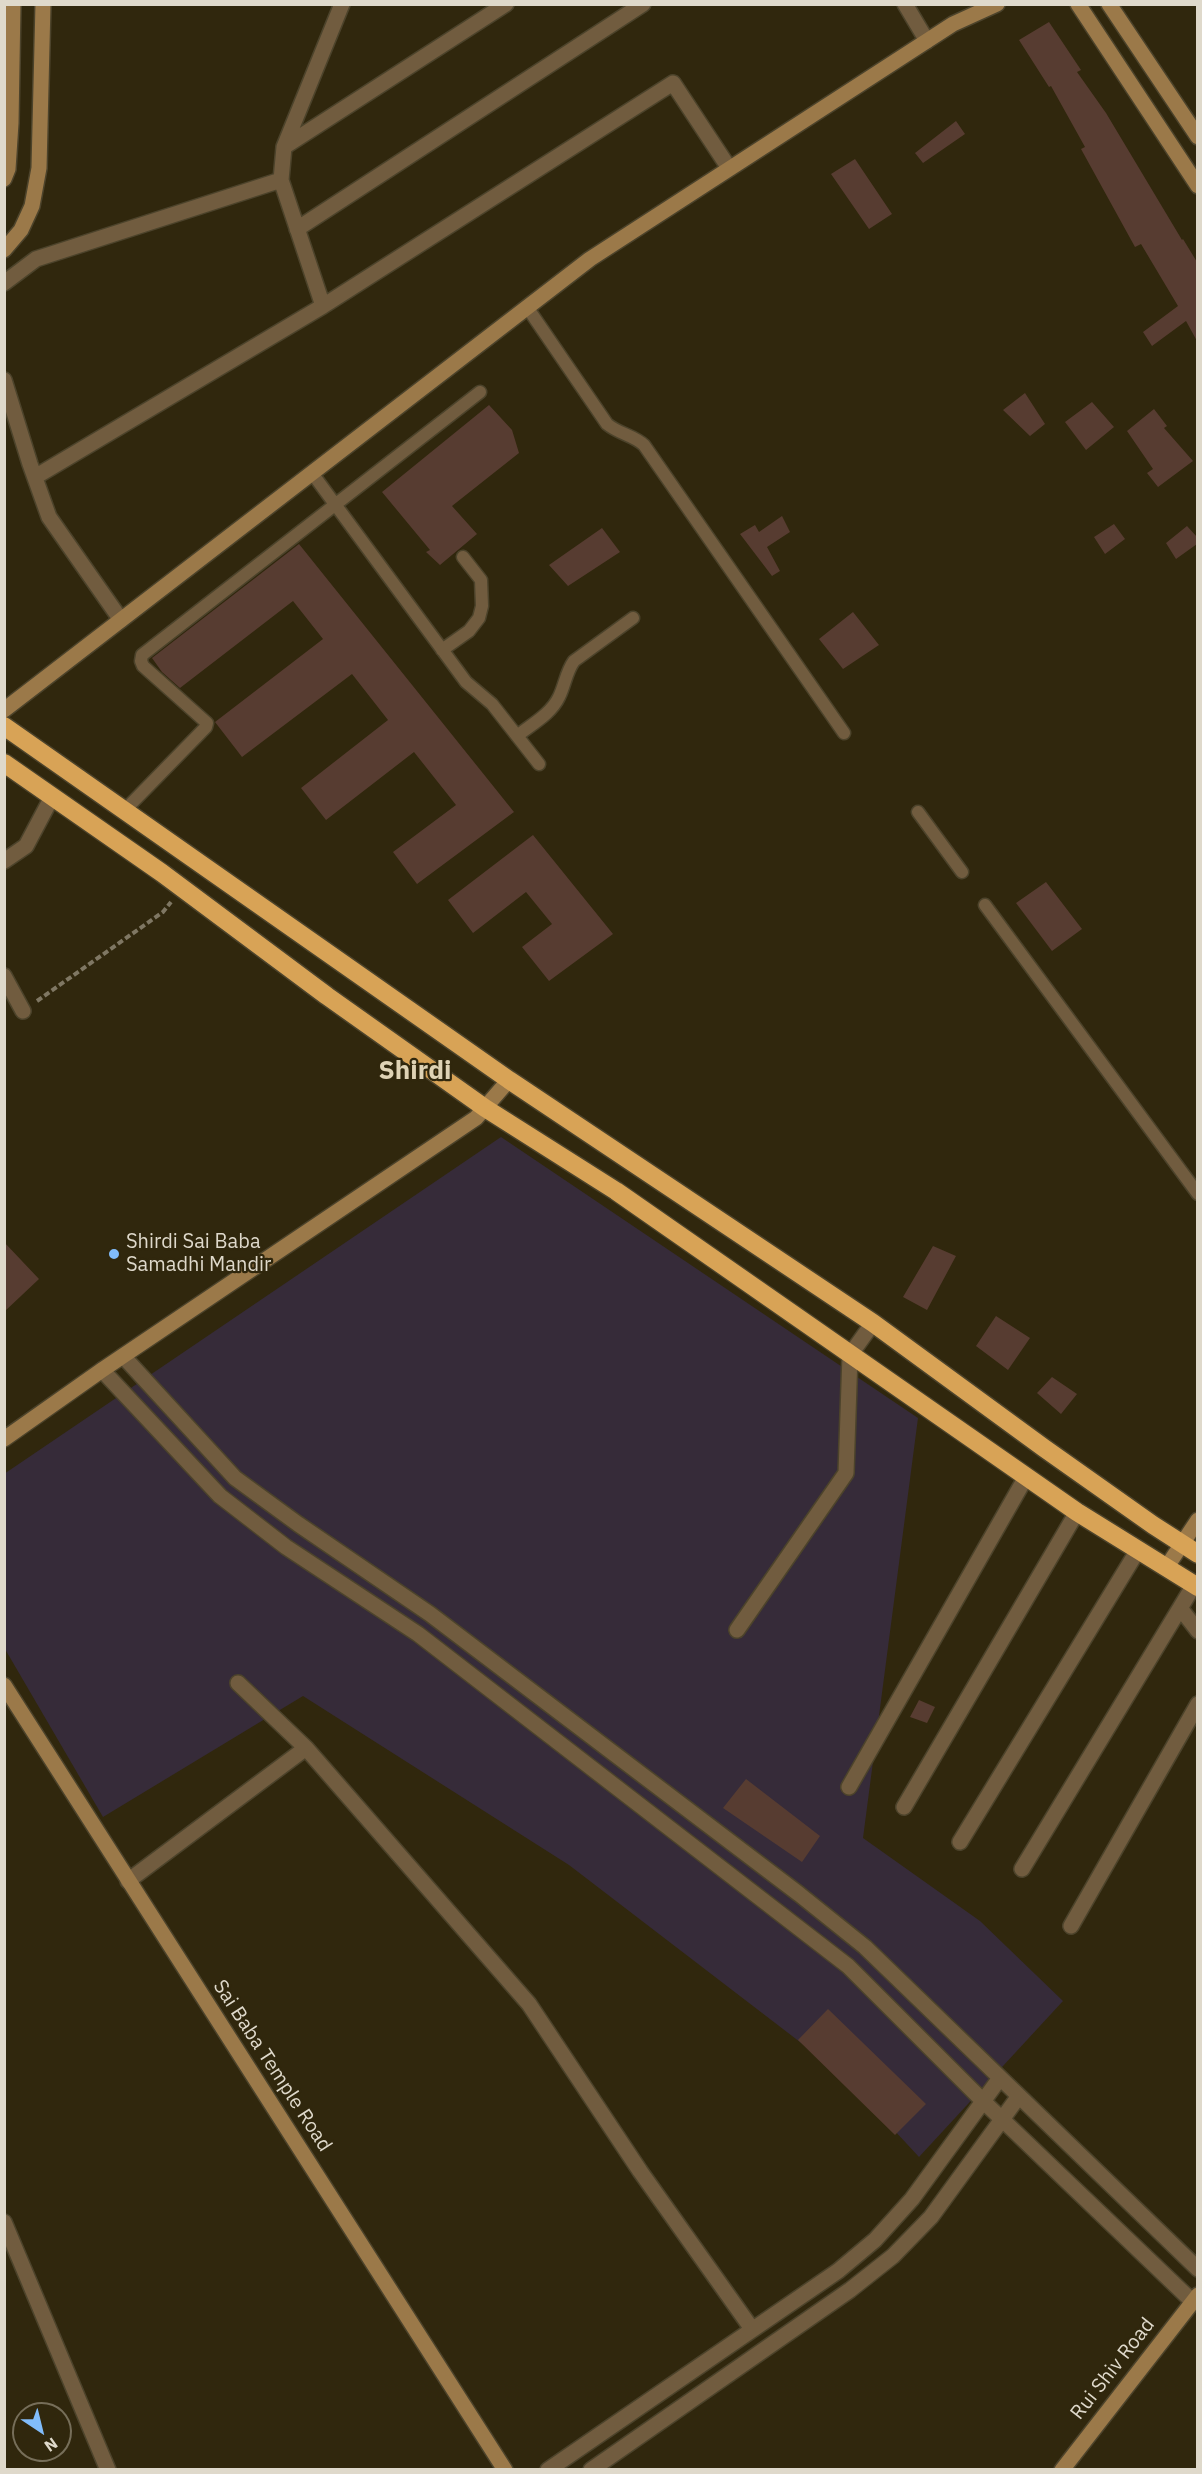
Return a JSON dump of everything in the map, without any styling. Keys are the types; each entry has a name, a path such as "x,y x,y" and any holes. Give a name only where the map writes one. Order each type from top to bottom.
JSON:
{"highway":[{"path":"4,726 509,1080 873,1323 1044,1448 1190,1549"},
{"path":"4,763 182,888 327,996 485,1108 616,1191 1077,1512 1166,1568 1196,1584"}],"street":[{"path":"4,179 8,169 12,123 13,4"},
{"path":"4,250 21,230 32,206 39,168 43,4"},
{"path":"323,306 281,180 284,147 342,4"},
{"path":"284,147 506,4"},
{"path":"297,229 644,4"},
{"path":"906,4 927,41"},
{"path":"4,710 590,259 953,24 997,4"},
{"path":"1078,4 1197,186"},
{"path":"1109,4 1197,137"},
{"path":"35,477 323,306 673,83 729,168"},
{"path":"4,283 36,259 281,180"},
{"path":"4,380 49,517 121,620"},
{"path":"4,861 26,846 52,797"},
{"path":"4,976 23,1011"},
{"path":"4,1439 102,1370 476,1118 509,1080"},
{"path":"737,1630 846,1473 850,1355 873,1323"},
{"path":"123,1356 235,1478 430,1614 799,1894 865,1947 1197,2269"},
{"path":"102,1370 220,1496 286,1547 418,1634 848,1966 984,2102 1195,2298"},
{"path":"849,1787 1026,1477"},
{"path":"904,1807 1077,1512"},
{"path":"1166,1568 1190,1549 1197,1520"},
{"path":"960,1842 1138,1550"},
{"path":"1022,1869 1196,1584"},
{"path":"1180,1608 1197,1631"},
{"path":"238,1683 306,1748 529,2004 640,2171 752,2329"},
{"name":"Sai Baba Temple Road","path":"4,1685 505,2469"},
{"path":"1071,1926 1197,1704"},
{"path":"128,1881 306,1748"},
{"path":"548,2469 838,2271 875,2240 912,2199 1000,2078"},
{"path":"591,2469 850,2290 893,2256 931,2217 1019,2096"},
{"path":"4,2222 108,2469"},
{"name":"Rui Shiv Road","path":"1062,2469 1195,2298"}],"lane":[{"path":"527,307 607,424 619,434 635,437 644,445 844,733"},
{"path":"124,811 202,731 207,723 143,666 142,655 480,392"},
{"path":"312,472 466,682 492,704 539,764"},
{"path":"442,650 469,631 478,618 482,606 481,580 463,557"},
{"path":"517,736 554,706 568,669 574,661 633,618"},
{"path":"918,812 962,873"},
{"path":"985,905 1197,1194"}],"path":[{"path":"23,1011 163,912 182,888"}],"shaded area":[{"path":"501,1137 918,1418 863,1838 980,1921 1063,2001 919,2157 843,2075 569,1865 303,1696 103,1817 5,1649 4,1474"}],"building":[{"path":"1049,22 1081,70 1077,72 1106,113 1197,262 1197,341 1186,321 1152,346 1143,332 1178,306 1141,244 1135,247 1081,149 1085,147 1051,86 1049,87 1019,40"},
{"path":"956,121 965,134 923,163 915,153"},
{"path":"855,159 892,214 869,229 831,174"},
{"path":"1025,393 1045,424 1030,436 1003,410"},
{"path":"1092,402 1114,427 1086,450 1065,422"},
{"path":"489,405 512,430 519,453 452,506 477,534 440,565 426,552 430,550 382,492"},
{"path":"1154,409 1167,426 1164,428 1193,461 1158,487 1147,473 1153,469 1127,431"},
{"path":"782,516 790,532 767,547 780,571 772,576 740,534 755,525 759,532"},
{"path":"1114,524 1125,539 1105,554 1094,537"},
{"path":"1187,526 1197,537 1197,544 1176,559 1166,543"},
{"path":"602,528 620,552 568,586 549,565"},
{"path":"299,544 514,812 417,884 393,852 456,805 414,752 326,820 301,788 388,720 352,674 242,757 215,722 323,639 293,601 180,688 162,672 152,658"},
{"path":"853,612 879,645 843,669 819,639"},
{"path":"533,835 613,934 549,981 522,947 552,924 526,892 473,933 448,900"},
{"path":"1046,882 1082,929 1052,951 1016,903"},
{"path":"4,1242 39,1279 4,1312"},
{"path":"933,1246 956,1256 927,1310 903,1297"},
{"path":"996,1316 1030,1338 1008,1370 976,1346"},
{"path":"1052,1377 1077,1394 1061,1414 1037,1393"},
{"path":"919,1700 935,1707 927,1723 910,1717"},
{"path":"746,1779 820,1836 802,1862 723,1808"},
{"path":"828,2009 926,2104 895,2135 798,2040"}],"place":[{"name":"Shirdi Sai Baba Samadhi Mandir","path":"114,1254"}],"district":[{"name":"Shirdi","path":"415,1071"}]}
